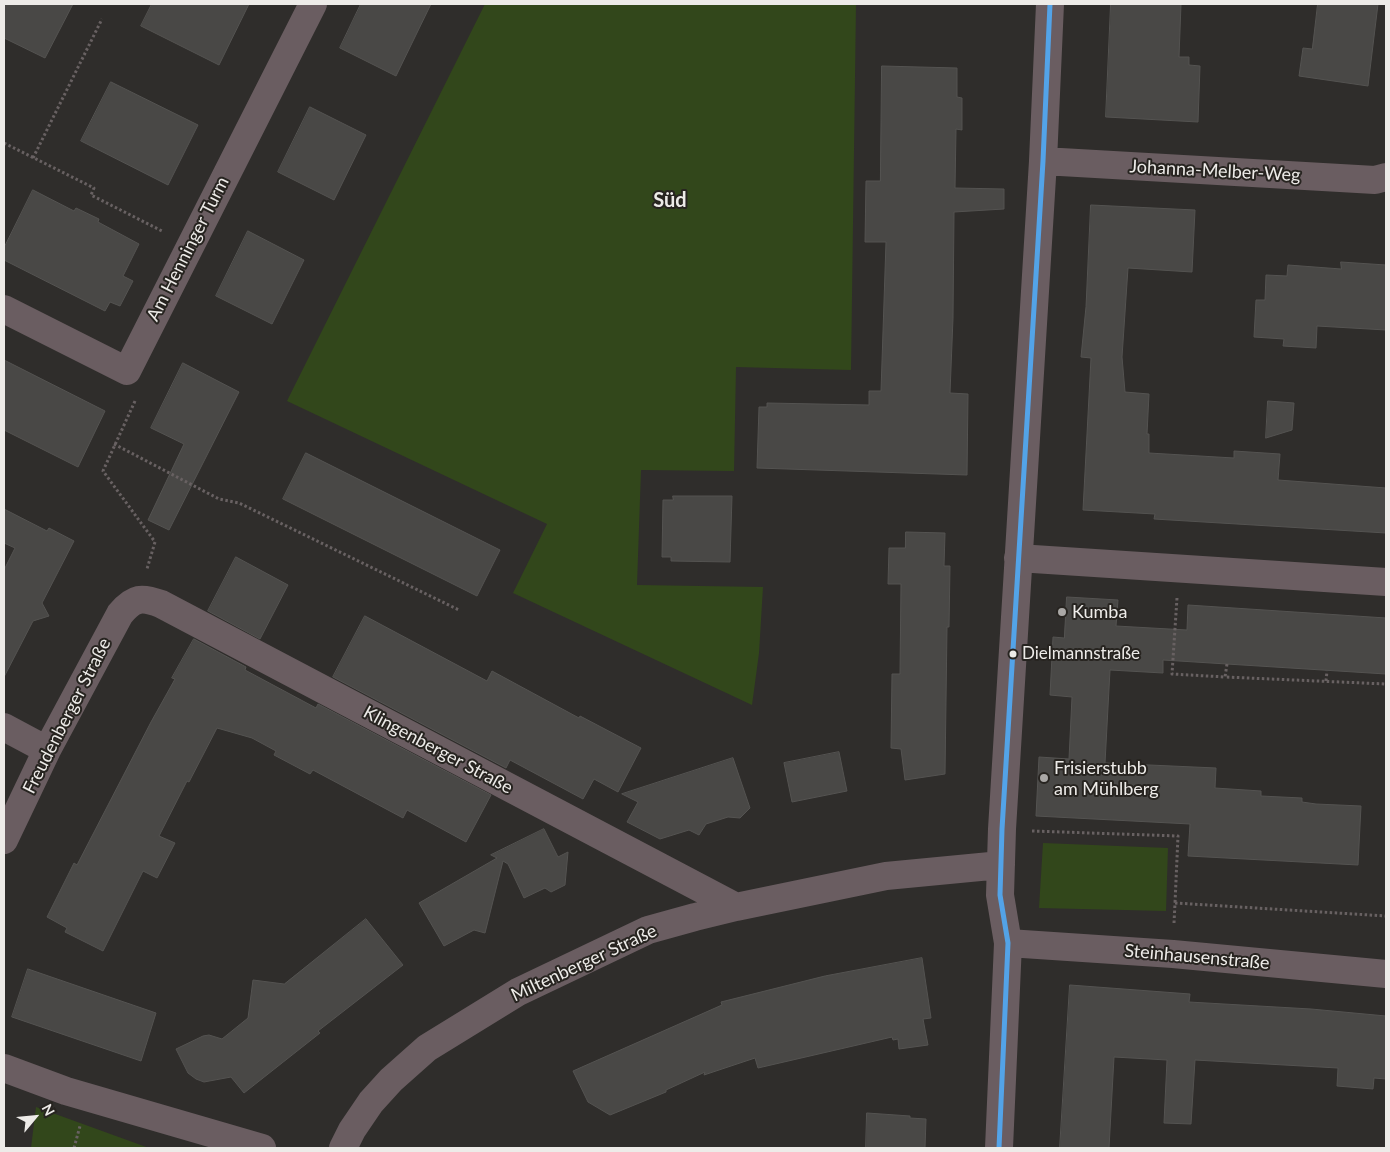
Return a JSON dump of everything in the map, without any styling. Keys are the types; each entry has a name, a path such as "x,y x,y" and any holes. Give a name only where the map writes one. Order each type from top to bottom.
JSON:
{"street":[{"name":"Am Henninger Turm","path":"127,371 313,4"},
{"path":"999,1148 1008,943 1000,895 1000,865 1043,161 1050,4"},
{"name":"Johanna-Melber-Weg","path":"1043,161 1375,180 1386,177"},
{"path":"4,310 127,371"},
{"path":"1018,558 1386,582"},
{"name":"Freudenberger Straße","path":"4,840 47,750 120,614 127,606 138,599"},
{"name":"Klingenberger Straße","path":"138,599 148,599 161,604 736,907"},
{"path":"4,727 47,750"},
{"name":"Miltenberger Straße","path":"342,1148 371,1102 391,1080 427,1048 518,992 648,930 736,907 886,876 1000,865"},
{"name":"Steinhausenstraße","path":"1008,943 1173,954 1386,974"},
{"path":"4,1068 66,1090 262,1148"}],"path":[{"path":"33,158 102,19"},
{"path":"4,143 94,188 91,195 190,245"},
{"path":"127,371 138,393 103,471 155,542 138,599"},
{"path":"114,444 219,499 239,503 459,610"},
{"path":"1179,568 1172,674 1386,684"},
{"path":"1225,677 1227,664"},
{"path":"1326,681 1327,671"},
{"path":"1002,830 1178,836 1173,954"},
{"path":"1174,903 1386,916"}],"green space":[{"path":"485,4 856,4 851,370 736,367 734,471 641,470 637,585 763,587 759,653 752,705 513,593 547,524 287,401"},
{"path":"1043,843 1168,848 1166,911 1039,908"},
{"path":"36,1107 149,1148 31,1148"}],"building":[{"path":"4,4 73,4 45,58 4,38"},
{"path":"152,4 249,4 219,65 141,26"},
{"path":"361,4 431,4 396,76 340,48"},
{"path":"1111,4 1181,4 1179,57 1189,57 1189,65 1200,66 1198,122 1106,117"},
{"path":"1318,4 1378,4 1368,86 1299,76 1303,48 1312,49"},
{"path":"882,66 957,68 957,97 962,98 962,130 956,129 955,188 1004,189 1004,209 954,212 950,393 968,394 967,475 757,468 759,407 767,407 767,403 869,405 869,391 881,391 886,242 865,242 866,181 880,181"},
{"path":"111,82 198,125 168,185 81,141"},
{"path":"310,107 366,135 334,200 278,172"},
{"path":"33,190 74,211 76,208 99,219 98,222 139,244 123,276 133,281 120,306 110,302 105,311 4,260 4,248"},
{"path":"1091,205 1195,210 1192,272 1128,268 1122,357 1125,392 1149,394 1147,434 1149,434 1149,453 1234,458 1234,451 1280,454 1278,480 1386,488 1386,533 1154,519 1155,514 1083,510 1091,358 1081,357 1086,307"},
{"path":"248,231 304,260 272,324 216,296"},
{"path":"1341,262 1386,265 1386,330 1317,326 1316,348 1283,346 1284,339 1254,337 1256,300 1265,300 1266,275 1287,276 1288,265 1341,269"},
{"path":"4,360 105,411 78,467 4,430"},
{"path":"183,363 239,392 169,530 148,520 184,444 151,428"},
{"path":"1268,401 1294,403 1292,430 1266,438"},
{"path":"306,453 500,550 477,596 283,499"},
{"path":"673,496 732,496 730,562 671,561 671,557 662,557 663,500 673,500"},
{"path":"4,509 47,531 49,528 74,541 42,603 49,616 33,621 4,677 4,570 15,548 4,543"},
{"path":"906,532 945,533 944,566 950,566 949,627 947,627 945,774 905,780 901,749 891,748 892,674 900,674 901,584 888,584 889,548 905,548"},
{"path":"236,557 288,585 260,639 208,611"},
{"path":"1067,597 1118,600 1116,626 1187,630 1188,605 1386,618 1386,674 1163,660 1163,673 1110,670 1105,763 1216,768 1215,788 1261,791 1261,796 1302,798 1302,802 1316,804 1361,806 1358,865 1188,856 1190,824 1036,816 1039,757 1069,759 1072,697 1050,695 1053,637 1064,638"},
{"path":"365,616 487,681 492,671 579,718 580,716 641,748 618,792 594,779 583,799 510,760 506,768 333,677"},
{"path":"194,639 246,667 245,670 316,708 318,704 491,795 466,842 407,810 403,818 313,770 310,774 274,755 276,751 252,738 217,728 159,836 175,843 157,878 143,871 103,951 65,932 67,928 47,917 74,863 77,865 175,679 172,678"},
{"path":"839,752 847,791 792,802 784,763"},
{"path":"733,758 750,808 740,818 728,817 706,824 699,835 689,830 660,839 627,822 638,802 622,794"},
{"path":"544,829 558,857 568,852 565,885 551,892 545,888 524,898 508,864 503,861 485,933 474,930 444,946 419,903 497,858 491,855"},
{"path":"366,919 403,965 318,1031 320,1033 244,1093 231,1077 204,1082 188,1073 176,1049 203,1036 209,1035 222,1039 248,1018 253,980 284,984"},
{"path":"922,958 931,1018 923,1019 928,1045 899,1049 898,1039 893,1040 892,1037 758,1068 755,1058 704,1075 705,1072 666,1090 666,1092 610,1115 588,1102 573,1071 722,1005 721,1002 825,976"},
{"path":"28,969 156,1013 141,1061 12,1017"},
{"path":"1070,985 1190,994 1189,1002 1311,1009 1386,1016 1386,1079 1374,1078 1373,1089 1337,1086 1338,1068 1195,1060 1191,1124 1164,1123 1167,1060 1114,1057 1109,1148 1060,1148"},
{"path":"867,1113 926,1119 925,1148 866,1148"}],"transit line":[{"path":"999,1148 1008,943 1000,895 1002,829 1043,161 1050,4"}],"place":[{"name":"Kumba","path":"1062,612"},
{"name":"Dielmannstraße","path":"1013,654"},
{"name":"Frisierstubb am Mühlberg","path":"1044,778"}],"district":[{"name":"Süd","path":"670,201"}]}
